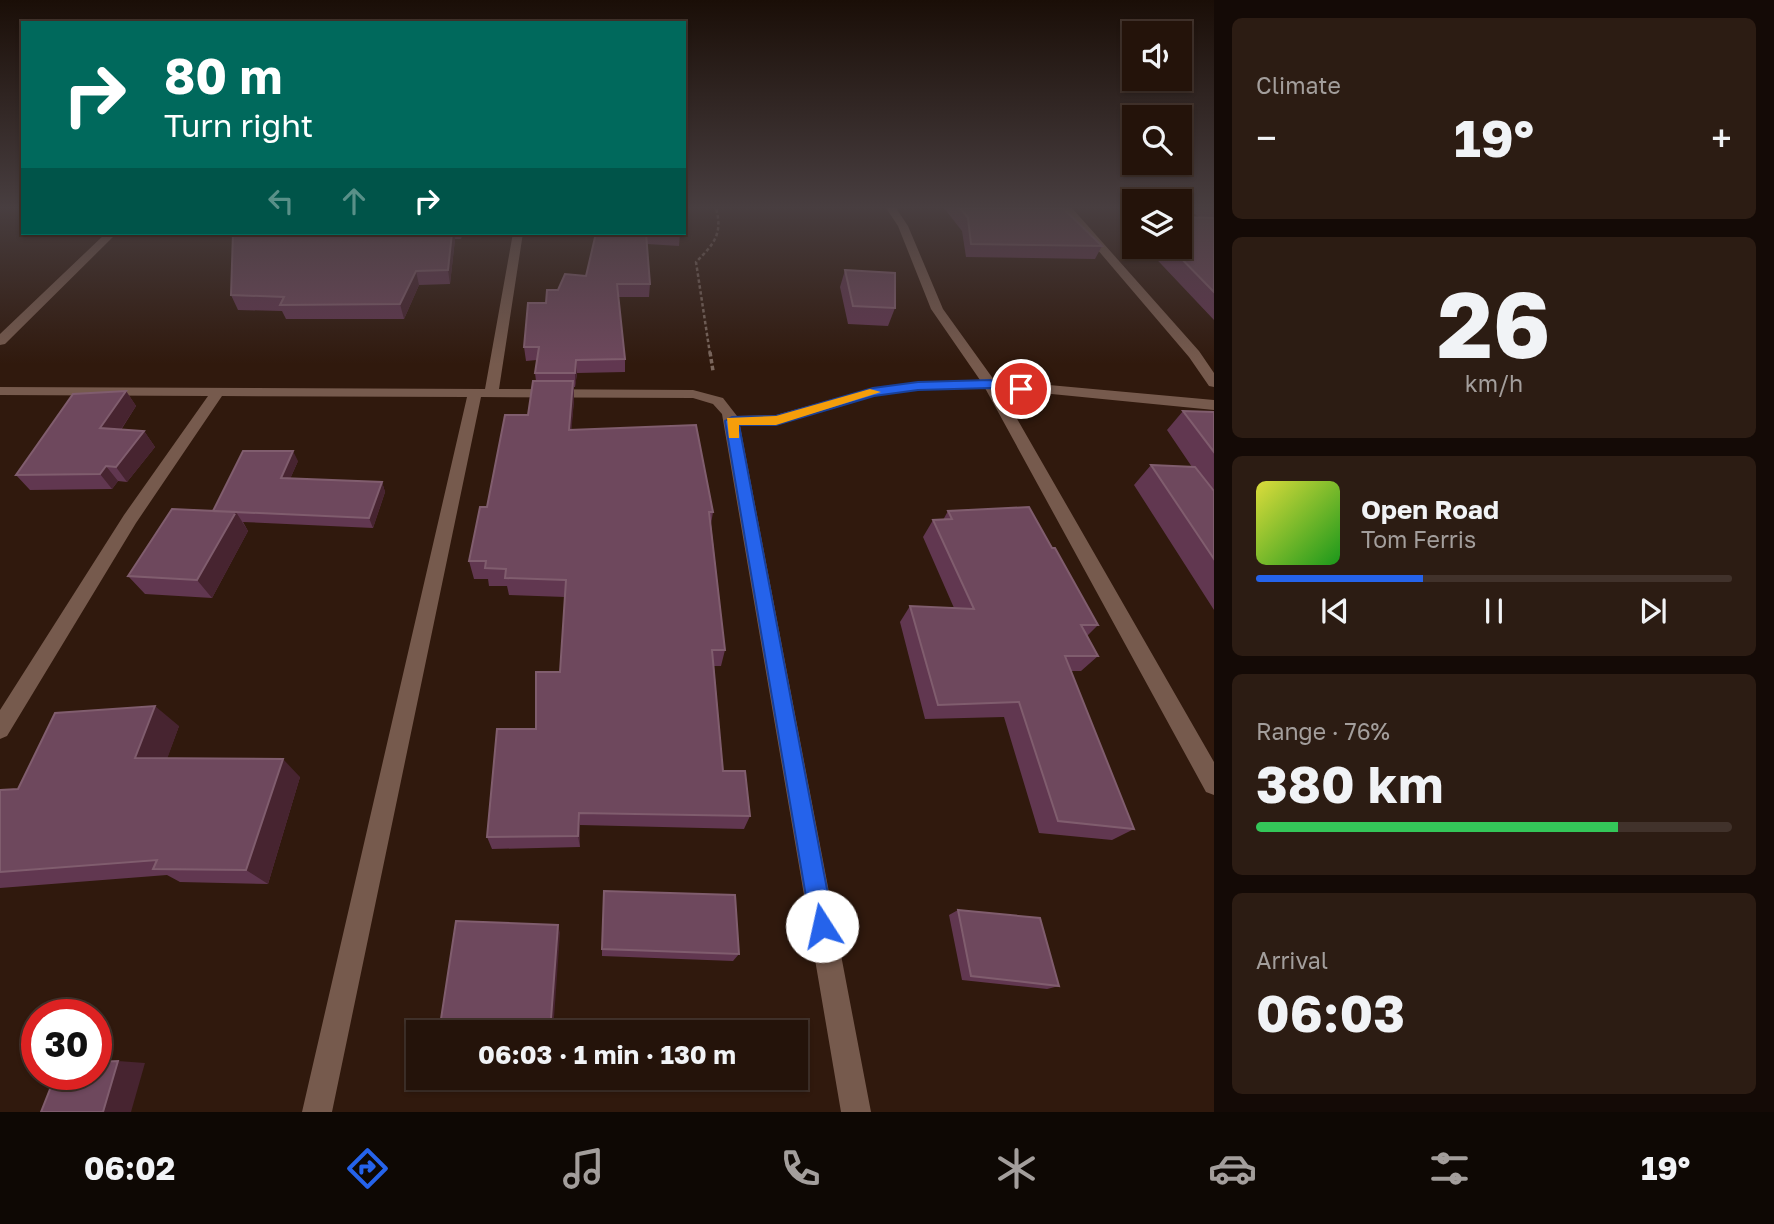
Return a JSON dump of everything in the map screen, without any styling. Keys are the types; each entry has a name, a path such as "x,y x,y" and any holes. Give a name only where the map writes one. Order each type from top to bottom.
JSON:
{"street":[{"path":"0,341 84,260"},
{"path":"317,1112 512,260"},
{"path":"917,260 937,309 990,384 1214,784"},
{"path":"1112,260 1194,354 1214,383"},
{"path":"732,421 776,420 873,392 918,386 990,384 1214,405"},
{"path":"0,391 693,394 717,400 729,408 856,1112"},
{"path":"0,729 130,519 219,391"}],"path":[{"path":"697,260 695,262 717,400"}],"building":[{"path":"232,260 449,260 448,270 416,271 400,304 280,305 284,297 231,295"},
{"path":"590,260 648,260 650,284 617,284 625,359 576,360 575,373 535,373 539,347 524,347 528,303 546,303 547,290 558,290 565,274 586,276"},
{"path":"1183,260 1214,260 1214,292"},
{"path":"845,270 895,273 895,308 853,306"},
{"path":"533,381 573,381 569,430 696,425 713,512 709,512 725,650 712,650 723,771 745,771 750,816 579,813 578,836 487,837 497,729 536,729 536,672 560,672 566,580 505,578 506,569 485,568 486,561 469,561 480,507 487,507 505,415 528,415"},
{"path":"126,391 100,428 144,431 116,467 106,466 100,474 16,475 73,394"},
{"path":"1183,411 1214,412 1214,452"},
{"path":"243,451 293,451 281,478 382,482 369,518 213,511"},
{"path":"1151,465 1195,467 1214,491 1214,559"},
{"path":"1029,507 1098,625 1081,625 1098,656 1065,656 1134,829 1058,821 1019,702 938,705 910,606 974,609 933,520 952,519 948,511"},
{"path":"172,509 236,512 197,580 128,576"},
{"path":"155,706 135,758 283,759 246,870 153,869 157,860 0,872 0,790 18,789 55,713"},
{"path":"604,891 735,895 739,954 602,949"},
{"path":"958,910 1040,918 1059,986 971,976"},
{"path":"456,921 558,925 551,1020 441,1020"},
{"path":"112,1061 118,1061 112,1081"},
{"path":"50,1090 109,1090 103,1112 41,1112"}],"slow traffic":[{"path":"734,435 732,421 776,420 875,392"}],"route":[{"path":"822,926 732,421 776,420 829,407 873,392 918,386 990,384 1021,389"}]}
